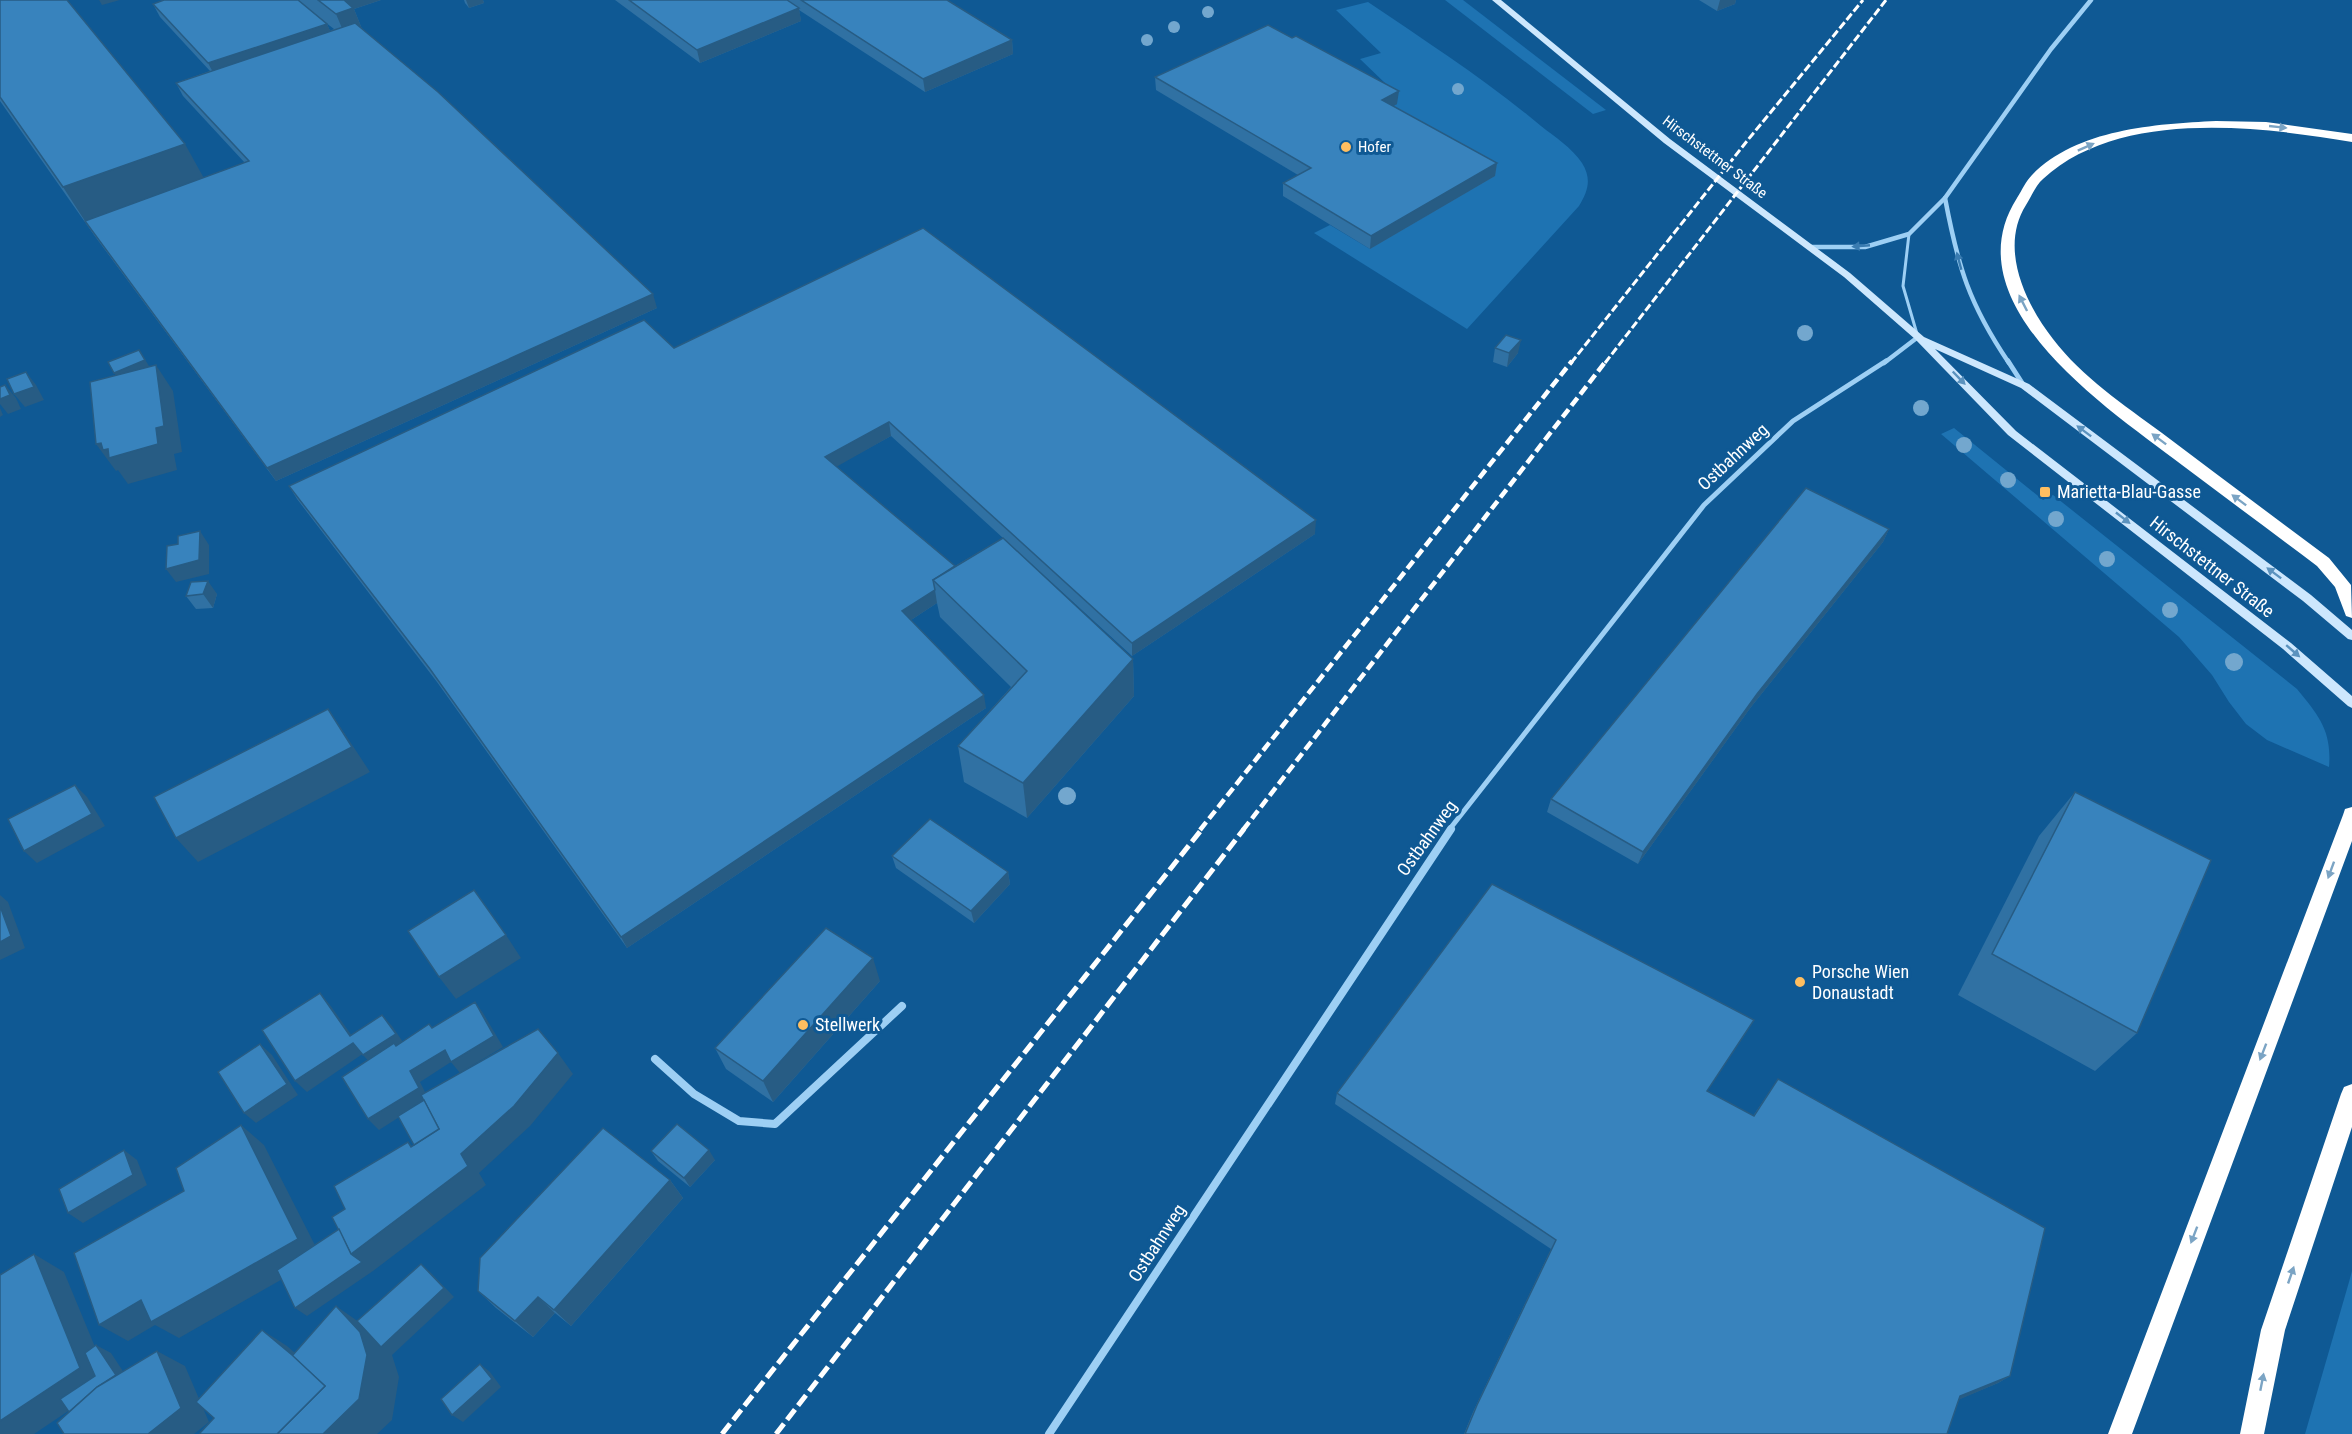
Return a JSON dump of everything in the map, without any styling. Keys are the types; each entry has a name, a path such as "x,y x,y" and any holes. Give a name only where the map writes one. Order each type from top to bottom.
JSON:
{"highway":[{"path":"2352,138 2293,129 2221,124 2146,129 2091,144 2045,170 2028,186 2017,203 2010,224 2007,248 2010,273 2020,298 2037,328 2067,364 2114,405 2323,562 2343,585 2352,612"},
{"path":"2120,1434 2352,815"},
{"path":"2252,1434 2273,1330 2352,1094"}],"main road":[{"name":"Hirschstettner Straße","path":"1496,0 1667,141 1848,275 1918,337 2012,433 2287,646 2352,703"},
{"name":"Hirschstettner Straße","path":"1918,337 2025,386 2307,598 2352,636"}],"street":[{"path":"1811,247 1865,247 1909,234 1945,198 2051,49 2091,0"},
{"path":"1945,198 1958,262 1969,294 1980,318 2025,386"},
{"name":"Ostbahnweg","path":"1049,1434 1438,845 1704,505 1793,421 1873,371 1918,337"},
{"path":"655,1059 694,1094 739,1121 775,1124 902,1006"}],"lane":[{"path":"1909,234 1903,286 1918,337"}],"shaded area":[{"path":"1445,0 1463,0 1606,110 1593,114"},
{"path":"1368,2 1520,109 1573,152 1587,174 1587,190 1579,206 1467,329 1314,233 1330,225 1370,249 1380,113 1397,104 1386,84 1360,59 1381,53 1336,10"},
{"path":"1954,428 2043,500 2053,495 2297,689 2318,716 2326,734 2329,767 2267,740 2246,724 2212,675 2179,637 1941,434"},
{"path":"2352,1271 2352,1434 2305,1434 2349,1282"}],"building":[{"path":"0,0 67,0 185,144 63,187 0,97"},
{"path":"164,0 298,0 327,24 208,63 153,4"},
{"path":"318,0 344,0 353,8 336,14"},
{"path":"629,0 787,0 799,8 697,50"},
{"path":"801,0 947,0 1012,40 923,79"},
{"path":"355,23 438,92 653,294 267,468 85,221 249,161 176,83"},
{"name":"Hofer","path":"1268,25 1292,38 1296,36 1399,91 1382,100 1497,163 1371,236 1283,183 1311,168 1155,77"},
{"path":"923,228 1316,520 1132,643 889,422 825,457 955,566 933,580 935,590 902,611 984,695 621,937 430,669 289,486 644,320 674,348"},
{"path":"1506,335 1521,340 1509,353 1495,348"},
{"path":"139,350 145,360 114,373 108,362"},
{"path":"156,365 164,426 156,428 158,444 109,458 108,449 103,450 101,443 96,444 90,382"},
{"path":"26,372 34,387 14,394 7,379"},
{"path":"5,385 10,395 0,399 0,387"},
{"path":"1806,488 1889,529 1757,694 1643,852 1551,799"},
{"path":"200,531 199,560 166,569 167,546 178,544 178,536"},
{"path":"1003,538 1133,659 1023,783 958,746 1027,671 933,580"},
{"path":"208,581 203,594 186,596 191,582"},
{"path":"328,709 352,747 176,838 154,797"},
{"path":"75,785 92,814 24,851 8,819"},
{"path":"2075,792 2211,860 2137,1033 1992,954"},
{"path":"930,819 1008,872 971,911 892,856"},
{"path":"1492,884 1754,1020 1707,1091 1754,1116 1778,1079 2045,1228 2010,1376 1960,1396 1947,1434 1465,1434 1556,1240 1337,1093"},
{"path":"474,890 506,935 439,977 408,931"},
{"path":"0,906 11,936 0,942"},
{"path":"826,928 873,958 763,1081 715,1048"},
{"path":"320,993 350,1036 382,1015 396,1034 363,1055 353,1043 295,1081 262,1030"},
{"path":"475,1002 494,1036 451,1062 445,1050 410,1071 419,1088 368,1119 342,1077 394,1043 396,1046 429,1024 432,1028"},
{"path":"538,1029 558,1053 514,1106 461,1154 468,1166 351,1254 332,1217 345,1209 334,1186 408,1142 411,1147 439,1129 421,1095"},
{"path":"260,1044 287,1084 244,1113 218,1072"},
{"path":"424,1100 439,1129 414,1145 398,1116"},
{"path":"677,1124 709,1150 684,1178 651,1151"},
{"path":"241,1125 298,1239 151,1322 141,1300 99,1325 74,1253 184,1191 176,1168"},
{"path":"603,1128 670,1180 554,1310 538,1297 515,1321 478,1291 480,1258"},
{"path":"124,1150 133,1175 68,1213 59,1189"},
{"path":"339,1229 351,1254 362,1262 295,1308 277,1270"},
{"path":"34,1254 80,1368 0,1421 0,1275"},
{"path":"421,1264 444,1288 381,1347 357,1321"},
{"path":"336,1306 360,1332 367,1355 359,1399 323,1434 277,1434 325,1386 292,1356"},
{"path":"262,1330 325,1386 277,1434 201,1434 214,1418 196,1402"},
{"path":"96,1345 116,1375 97,1387 69,1412 60,1399 95,1376 85,1353"},
{"path":"157,1351 181,1408 148,1434 64,1434 57,1423 97,1387"},
{"path":"480,1364 492,1379 452,1415 441,1399"}],"railway":[{"path":"1571,363 1747,141 1863,0"},
{"path":"1605,363 1886,0"},
{"path":"1200,830 1572,361"},
{"path":"1243,830 1606,361"},
{"path":"722,1434 1202,829"},
{"path":"776,1434 1244,829"}],"place":[{"name":"Hofer","path":"1346,147"},
{"name":"Marietta-Blau-Gasse","path":"2045,492"},
{"name":"Porsche Wien Donaustadt","path":"1800,982"},
{"name":"Stellwerk","path":"803,1025"}]}
